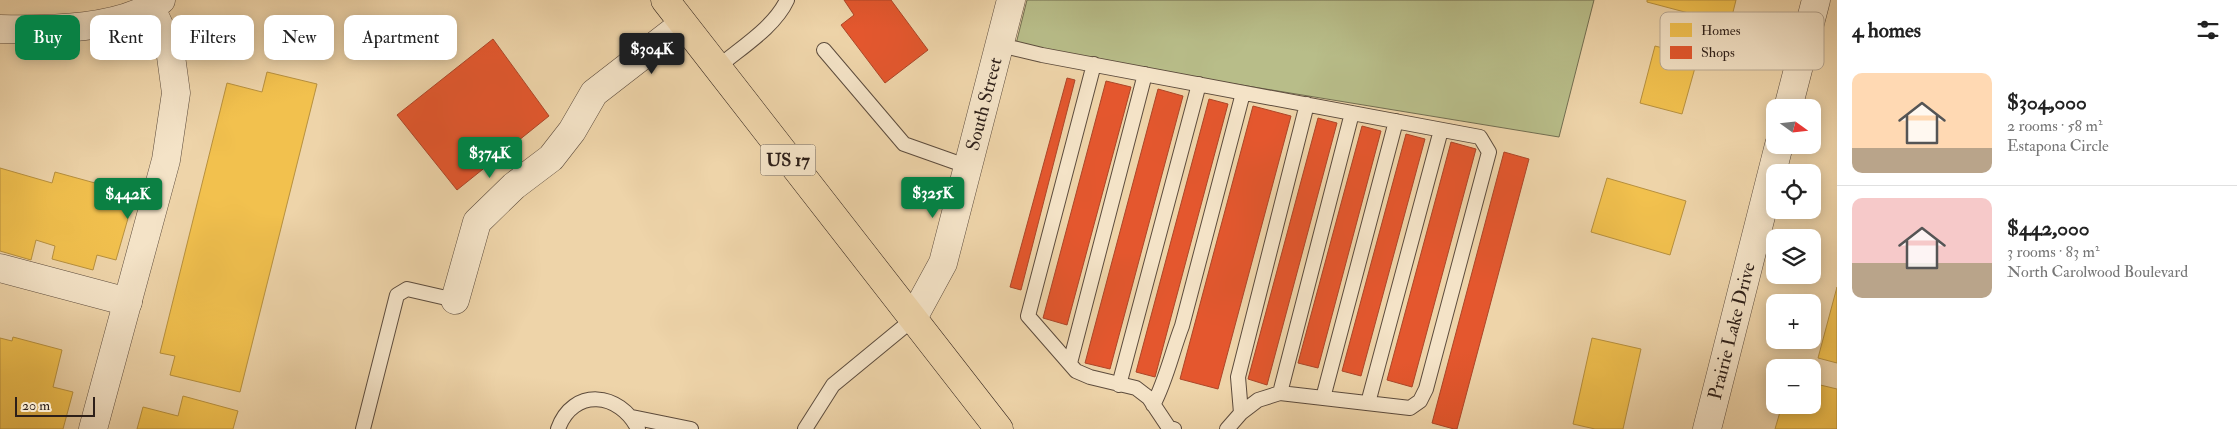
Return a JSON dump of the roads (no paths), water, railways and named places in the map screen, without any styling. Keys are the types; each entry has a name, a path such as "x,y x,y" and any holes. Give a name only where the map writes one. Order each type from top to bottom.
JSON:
{"main road":[{"name":"US 17","path":"665,0 912,320 999,429"}],"street":[{"name":"South Street","path":"912,320 942,263 969,167 1011,0"},
{"path":"0,30 47,30 105,23 156,4 170,49 176,94 166,160 93,429"},
{"path":"455,300 477,222 514,186 550,158 572,131 594,93 683,24"},
{"path":"1790,99 1798,70"},
{"name":"Prairie Lake Drive","path":"1707,429 1777,154"},
{"path":"0,268 128,302"}],"lane":[{"path":"717,68 772,21 782,10 787,0"},
{"path":"1000,45 1480,137 1489,152 1426,388 1420,401 1410,408 1280,393 1258,400 1241,413 1227,429"},
{"path":"824,50 904,144 969,167"},
{"path":"1094,64 1028,316 1076,371 1090,377 1136,388 1149,398 1169,428 1174,429"},
{"path":"1070,363 1145,74"},
{"path":"1120,384 1199,84"},
{"path":"1153,405 1161,390 1182,326 1243,92"},
{"path":"1241,413 1238,377 1307,104"},
{"path":"1280,393 1352,113"},
{"path":"1323,398 1396,121"},
{"path":"1368,403 1441,130"},
{"path":"363,429 397,295 407,289 455,300"},
{"path":"804,429 833,385 912,320"},
{"path":"558,429 565,415 576,405 589,400 601,399 613,402 635,423 691,429"}]}
